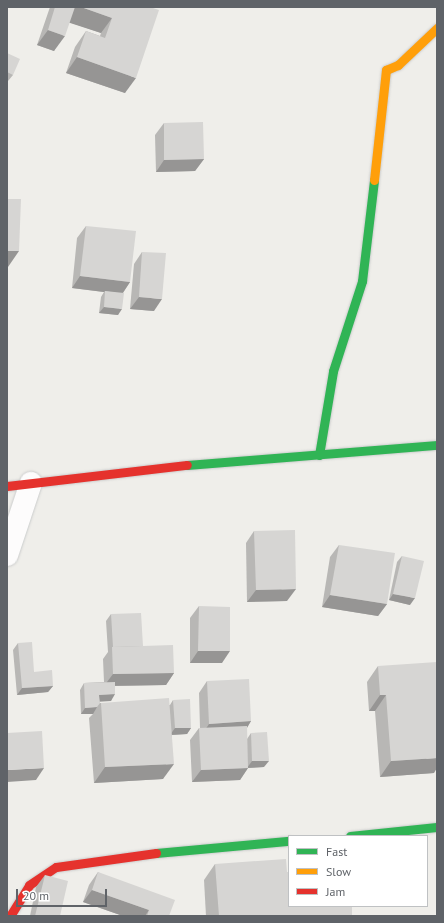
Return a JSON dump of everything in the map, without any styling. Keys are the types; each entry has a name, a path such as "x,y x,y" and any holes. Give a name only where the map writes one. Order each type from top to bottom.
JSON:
{"main road":[{"path":"319,455 333,371 362,281 386,70 398,65 437,28"},
{"path":"7,486 319,455 437,445"},
{"path":"360,835 437,827"},
{"path":"10,916 29,884 56,867 109,857 288,841"}],"street":[{"path":"7,555 31,483"}],"building":[{"path":"55,7 75,7 65,36 48,30"},
{"path":"81,7 150,7 159,10 136,78 77,57 86,31 105,38 112,18"},
{"path":"7,53 20,59 13,75 7,72"},
{"path":"203,122 204,159 164,160 164,123"},
{"path":"7,199 21,199 19,251 7,251"},
{"path":"86,226 136,231 130,282 80,276"},
{"path":"142,252 166,253 162,299 139,297"},
{"path":"105,291 124,293 122,309 104,307"},
{"path":"295,530 296,589 256,590 254,531"},
{"path":"339,545 395,553 387,604 330,595"},
{"path":"402,556 424,561 415,598 393,594"},
{"path":"199,606 230,607 230,651 198,651"},
{"path":"141,613 143,646 113,647 111,614"},
{"path":"32,642 34,672 52,670 53,686 22,688 18,643"},
{"path":"173,645 174,673 113,674 112,647"},
{"path":"437,662 437,758 391,761 386,695 380,695 378,666"},
{"path":"249,679 251,721 209,724 207,681"},
{"path":"115,682 115,694 99,695 100,703 97,707 85,708 84,683"},
{"path":"169,698 174,764 105,767 101,703"},
{"path":"190,699 191,728 175,728 173,700"},
{"path":"247,726 248,768 201,770 199,728"},
{"path":"42,731 44,768 8,770 7,733"},
{"path":"267,732 269,761 252,761 251,733"},
{"path":"286,859 288,872 288,907 352,907 352,916 219,916 215,864"},
{"path":"98,872 175,900 169,916 147,916 149,910 92,890"},
{"path":"45,875 68,881 60,916 35,916"}],"traffic: fast":[{"path":"319,455 333,371 362,281 374,180"},
{"path":"187,465 437,445"},
{"path":"360,835 437,827"},
{"path":"156,853 288,841"}],"traffic: slow":[{"path":"374,180 386,70 398,65 437,28"}],"traffic: jam":[{"path":"7,486 187,465"},
{"path":"10,916 29,885 56,867 156,853"}]}
